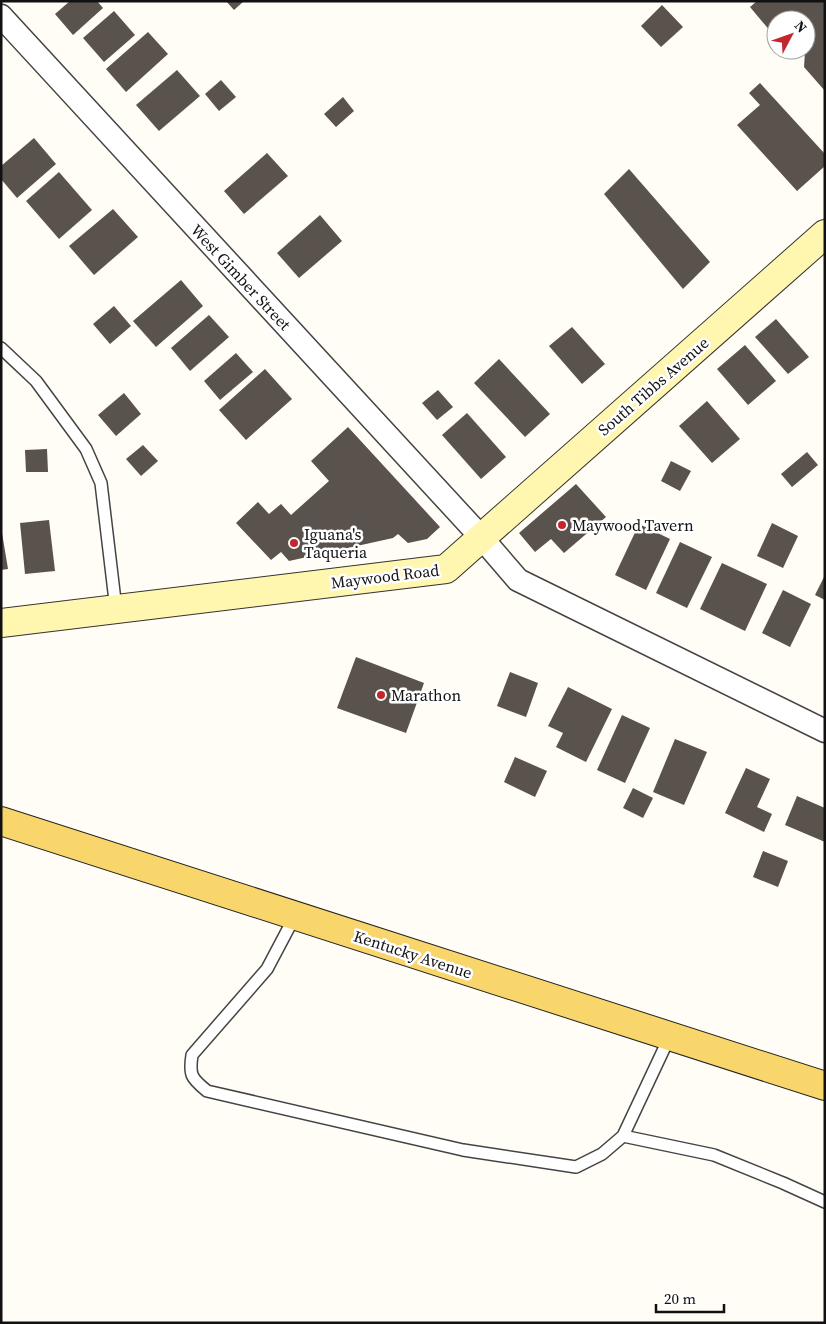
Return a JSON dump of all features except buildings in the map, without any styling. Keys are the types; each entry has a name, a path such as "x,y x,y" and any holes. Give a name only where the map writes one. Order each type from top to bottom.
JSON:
{"main road":[{"name":"South Tibbs Avenue","path":"481,537 825,234"},
{"name":"Maywood Road","path":"1,623 446,569 481,537"},
{"name":"Kentucky Avenue","path":"1,822 825,1086"}],"street":[{"name":"West Gimber Street","path":"1,16 481,537"},
{"path":"481,537 518,580 825,731"}],"lane":[{"path":"1,348 36,381 86,449 101,483 116,609"},
{"path":"295,916 267,969 192,1055 190,1069 195,1081 207,1091 463,1150 576,1167 602,1154 623,1136 670,1036"},
{"path":"623,1136 714,1155 825,1202"}],"place":[{"name":"Maywood Tavern","path":"562,525"},
{"name":"Iguana's Taqueria","path":"294,543"},
{"name":"Marathon","path":"381,695"}]}
